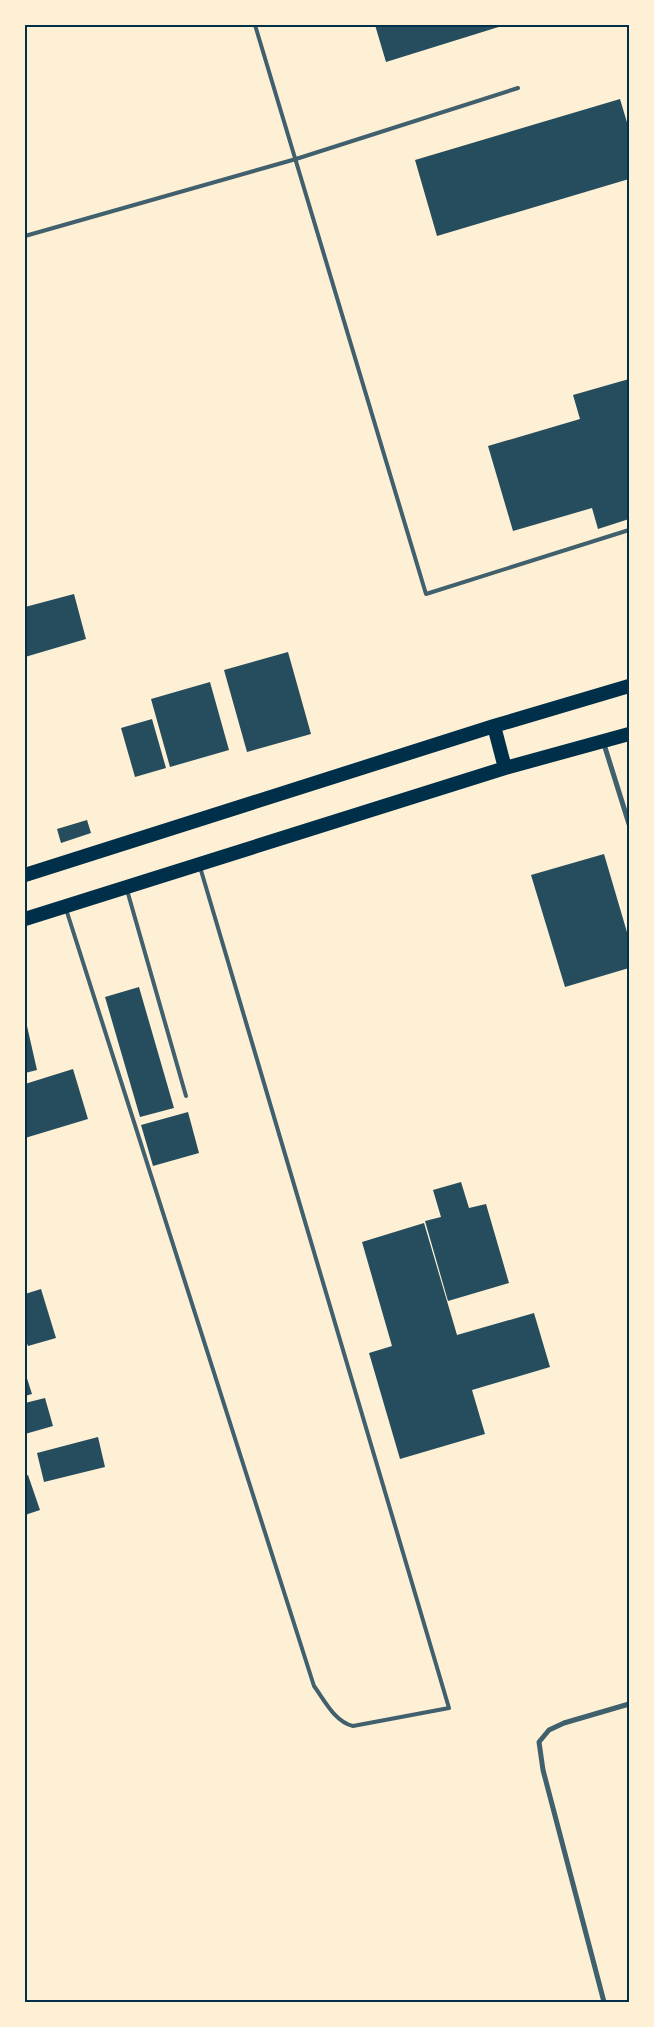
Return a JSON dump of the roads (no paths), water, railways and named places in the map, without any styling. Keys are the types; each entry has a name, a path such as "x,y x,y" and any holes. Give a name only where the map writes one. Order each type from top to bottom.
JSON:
{"highway":[{"path":"25,875 494,726 629,686"},
{"path":"494,726 505,768"},
{"path":"25,919 505,768 629,734"}],"street":[{"path":"603,741 629,824"},
{"path":"604,2002 543,1770 539,1742 549,1730 564,1723 629,1704"}],"lane":[{"path":"255,25 426,594 629,530"},
{"path":"25,236 296,159 518,88"},
{"path":"66,907 314,1686 334,1714 344,1724 353,1726 449,1708 200,865"},
{"path":"126,888 186,1096"}]}
